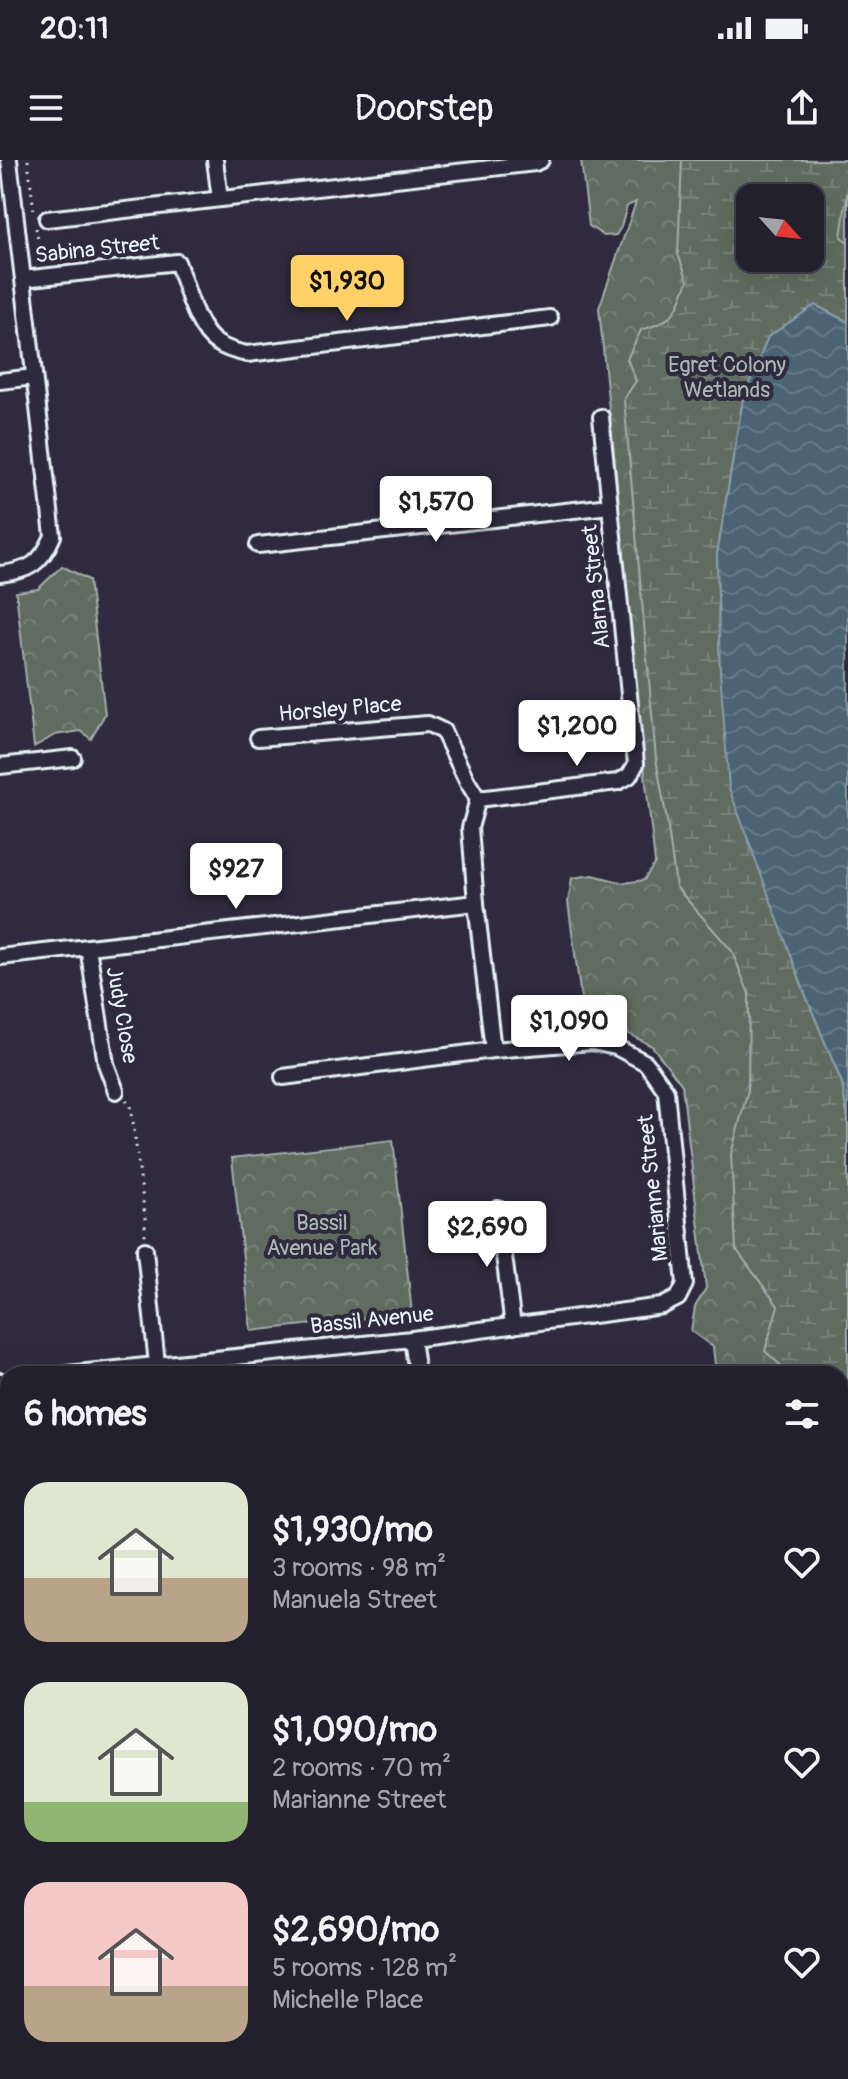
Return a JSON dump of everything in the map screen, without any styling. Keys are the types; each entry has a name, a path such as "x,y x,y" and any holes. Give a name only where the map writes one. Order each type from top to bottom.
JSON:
{"street":[{"path":"0,574 20,572 33,565 46,553 53,536 23,279 6,189 9,160"},
{"path":"215,160 220,199"},
{"path":"47,219 541,160"},
{"name":"Sabina Street","path":"23,279 177,262 203,329 215,342 247,354 550,318"},
{"path":"0,381 34,377"},
{"name":"Alarna Street","path":"478,799 618,782 629,776 636,764 601,417"},
{"path":"258,545 610,506"},
{"name":"Horsley Place","path":"258,738 428,724 443,731 478,799"},
{"path":"0,766 73,758"},
{"path":"478,799 470,828 493,1050"},
{"path":"0,957 476,903"},
{"name":"Judy Close","path":"88,947 106,1064 116,1091"},
{"name":"Marianne Street","path":"283,1077 493,1050 592,1042 616,1047 646,1063 666,1091 685,1284 678,1298"},
{"path":"498,1209 513,1326"},
{"path":"145,1250 157,1364"},
{"name":"Bassil Avenue","path":"139,1366 412,1339 662,1306 678,1298"},
{"path":"412,1339 416,1366"}],"path":[{"path":"116,1091 131,1106 145,1217 145,1250"}],"green space":[{"name":"Egret Colony Wetlands","path":"581,160 848,160 848,1366 715,1366 713,1347 691,1331 695,1307 706,1288 682,1085 652,1046 625,1032 605,1027 583,1013 568,902 572,878 593,875 624,883 644,880 655,863 599,308 636,202 627,206 616,235 604,236 589,226"},
{"path":"682,160 845,160 848,163 848,189 841,237 848,242 848,322 815,305 743,399 717,555 720,671 774,907 842,1083 848,1119 848,1366 781,1366 765,1351 778,1306 736,1249 731,1154 748,1090 749,994 732,951 676,887 656,759 624,399 636,381 627,359 641,330 668,318 681,300 688,281 678,254"},
{"path":"62,566 89,580 105,714 91,739 81,731 55,735 34,747 16,592 38,589"},
{"name":"Bassil Avenue Park","path":"393,1140 412,1313 251,1331 232,1158"}],"water":[{"path":"815,305 848,322 848,1119 842,1083 806,996 729,788 720,671 717,555 743,399 768,337"}]}
